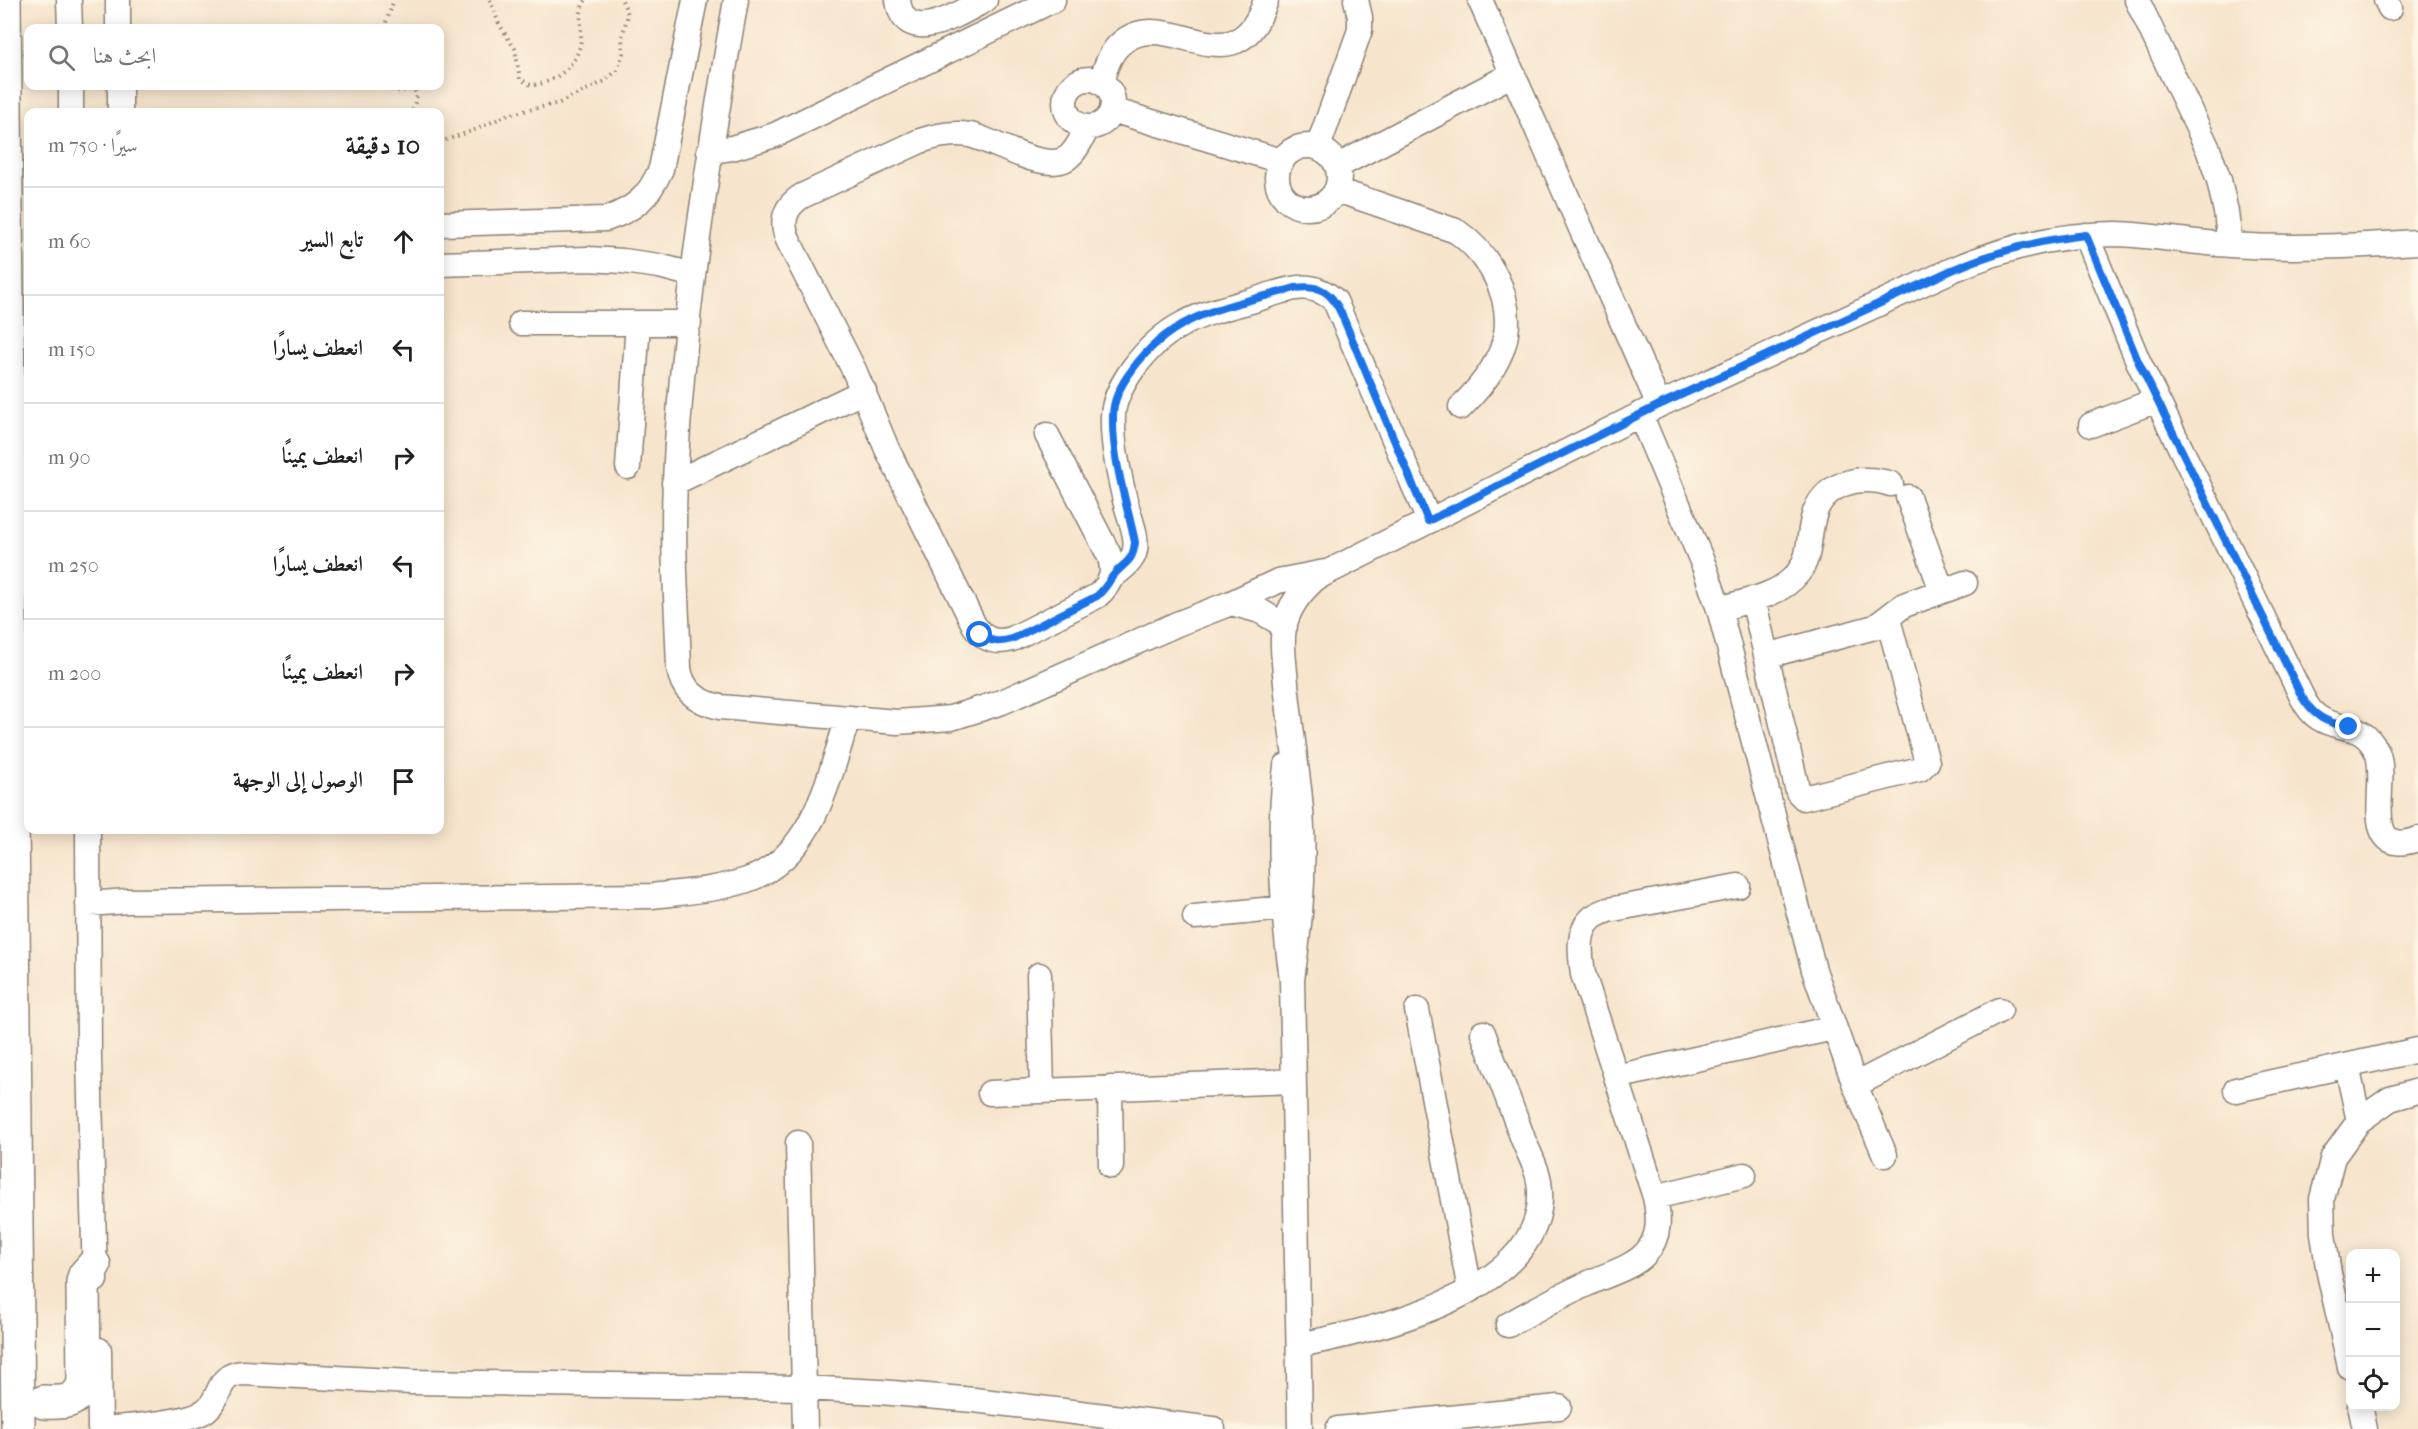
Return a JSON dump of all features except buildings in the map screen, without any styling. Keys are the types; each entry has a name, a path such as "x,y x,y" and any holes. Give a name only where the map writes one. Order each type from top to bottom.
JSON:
{"highway":[{"path":"4,0 18,1429"},
{"path":"16,1266 46,1416 78,1395 84,1383 83,1282 85,1275 94,1265"}],"street":[{"path":"69,0 70,24"},
{"path":"118,0 118,24"},
{"path":"444,224 606,219 624,213 640,202 653,187 661,169 695,0"},
{"path":"736,0 709,151 693,275 674,483 679,668 680,676 689,692 698,700 720,707 924,722 951,718 977,712 1177,624 1232,603 1278,581 1303,574 1328,571"},
{"path":"898,0 898,7 906,18 918,25 932,26 985,0"},
{"path":"709,151 732,148 775,135 1053,0"},
{"path":"1101,82 1109,59 1119,45 1132,35 1149,31 1166,32 1208,43 1233,42 1254,28 1266,0"},
{"path":"1318,147 1360,30 1356,0"},
{"path":"1480,0 1513,74 1649,410 1704,566 1719,609 1796,906 1833,1028 1885,1155"},
{"path":"2138,0 2208,149 2219,180 2230,245"},
{"path":"1338,166 1513,74"},
{"path":"1091,79 1101,82 1109,89 1113,99 1112,110 1107,120 1088,127 1071,119 1066,111 1065,101 1074,85 1082,80 1091,79"},
{"path":"71,90 71,108"},
{"path":"120,90 120,108"},
{"path":"1112,110 1281,161"},
{"path":"1047,435 1108,552 1113,564 1112,577 1107,588 1097,596 1012,639 1001,642 990,641 980,635 887,449 864,391 784,232 783,221 786,210 793,202 920,141 938,135 971,135 1049,163 1067,158 1074,151 1088,127"},
{"path":"1304,145 1318,147 1330,154 1338,166 1340,178 1337,190 1328,202 1315,208 1300,208 1288,201 1279,189 1276,175 1281,161 1291,150 1304,145"},
{"path":"1337,190 1456,231 1471,241 1484,256 1498,279 1507,307 1506,335 1496,361 1480,387 1461,407"},
{"path":"1292,979 1302,903 1303,859 1301,806 1290,731 1283,650 1285,626 1296,599 1305,588 1328,571 1649,410 1984,256 2018,246 2086,235 2118,234 2230,245 2312,247 2418,242"},
{"path":"2086,235 2138,361 2309,709 2319,719 2360,732 2376,751 2382,775 2379,814 2382,831 2388,839 2396,843 2418,839"},
{"path":"444,264 600,260 659,266 693,275"},
{"path":"1112,577 1130,562 1135,542 1123,493 1115,443 1113,413 1121,386 1152,344 1171,329 1192,318 1295,288 1310,286 1324,291 1335,301 1428,521"},
{"path":"521,323 689,323"},
{"path":"628,467 638,323"},
{"path":"674,483 864,391"},
{"path":"2091,425 2157,400"},
{"path":"1719,609 1753,599 1785,585 1798,573 1807,556 1812,521 1817,506 1828,493 1842,484 1858,479 1875,479 1899,491 1954,587 1904,605 1888,619 1869,629 1766,656"},
{"path":"1753,599 1800,796 1808,798 1920,769 1924,766 1926,757 1888,619"},
{"path":"1232,603 1260,611 1285,626"},
{"path":"88,904 652,896 749,879 776,864 798,843 814,816 848,718"},
{"path":"1290,731 1282,820 1283,908 1292,979 1300,1429"},
{"path":"88,834 88,1059 102,1429 150,1424 200,1414 212,1403 223,1381 236,1374 411,1382 804,1388 974,1400 1213,1429"},
{"path":"1508,1325 1645,1254 1656,1237 1659,1217 1655,1197 1583,974 1582,935 1591,919 1608,910 1738,886"},
{"path":"1195,917 1283,908"},
{"path":"1039,975 1042,1090"},
{"path":"1418,1010 1470,1290"},
{"path":"1855,1085 2000,1010"},
{"path":"1616,1077 1833,1028"},
{"path":"1299,1345 1344,1336 1398,1320 1470,1290 1499,1271 1524,1247 1538,1216 1539,1181 1483,1033"},
{"path":"2236,1090 2418,1050"},
{"path":"2347,1066 2359,1121"},
{"path":"990,1093 1293,1081"},
{"path":"1110,1088 1111,1166"},
{"path":"2348,1357 2329,1273 2323,1234 2322,1199 2333,1156 2359,1121 2390,1099 2418,1091"},
{"path":"798,1143 805,1429"},
{"path":"1655,1197 1744,1174"},
{"path":"1338,1429 1449,1424 1558,1407"},
{"path":"2361,1411 2365,1429"}],"path":[{"path":"385,24 394,0"},
{"path":"490,0 499,24 515,49 520,79 531,86 553,79 566,70 574,60 580,49 582,36 580,13 586,0"},
{"path":"444,141 507,115 571,98 594,88 611,76 621,62 622,37 627,23 626,6 622,0"},
{"path":"394,90 414,90 417,96 413,108"}],"route":[{"path":"980,635 990,641 1001,642 1012,639 1097,596 1107,588 1112,577 1130,562 1135,542 1119,473 1113,413 1121,386 1137,362 1152,344 1171,329 1192,318 1295,288 1310,286 1324,291 1335,301 1342,315 1428,521 1659,405 1984,256 2018,246 2086,235 2138,361 2302,697 2319,719 2349,727"}]}
